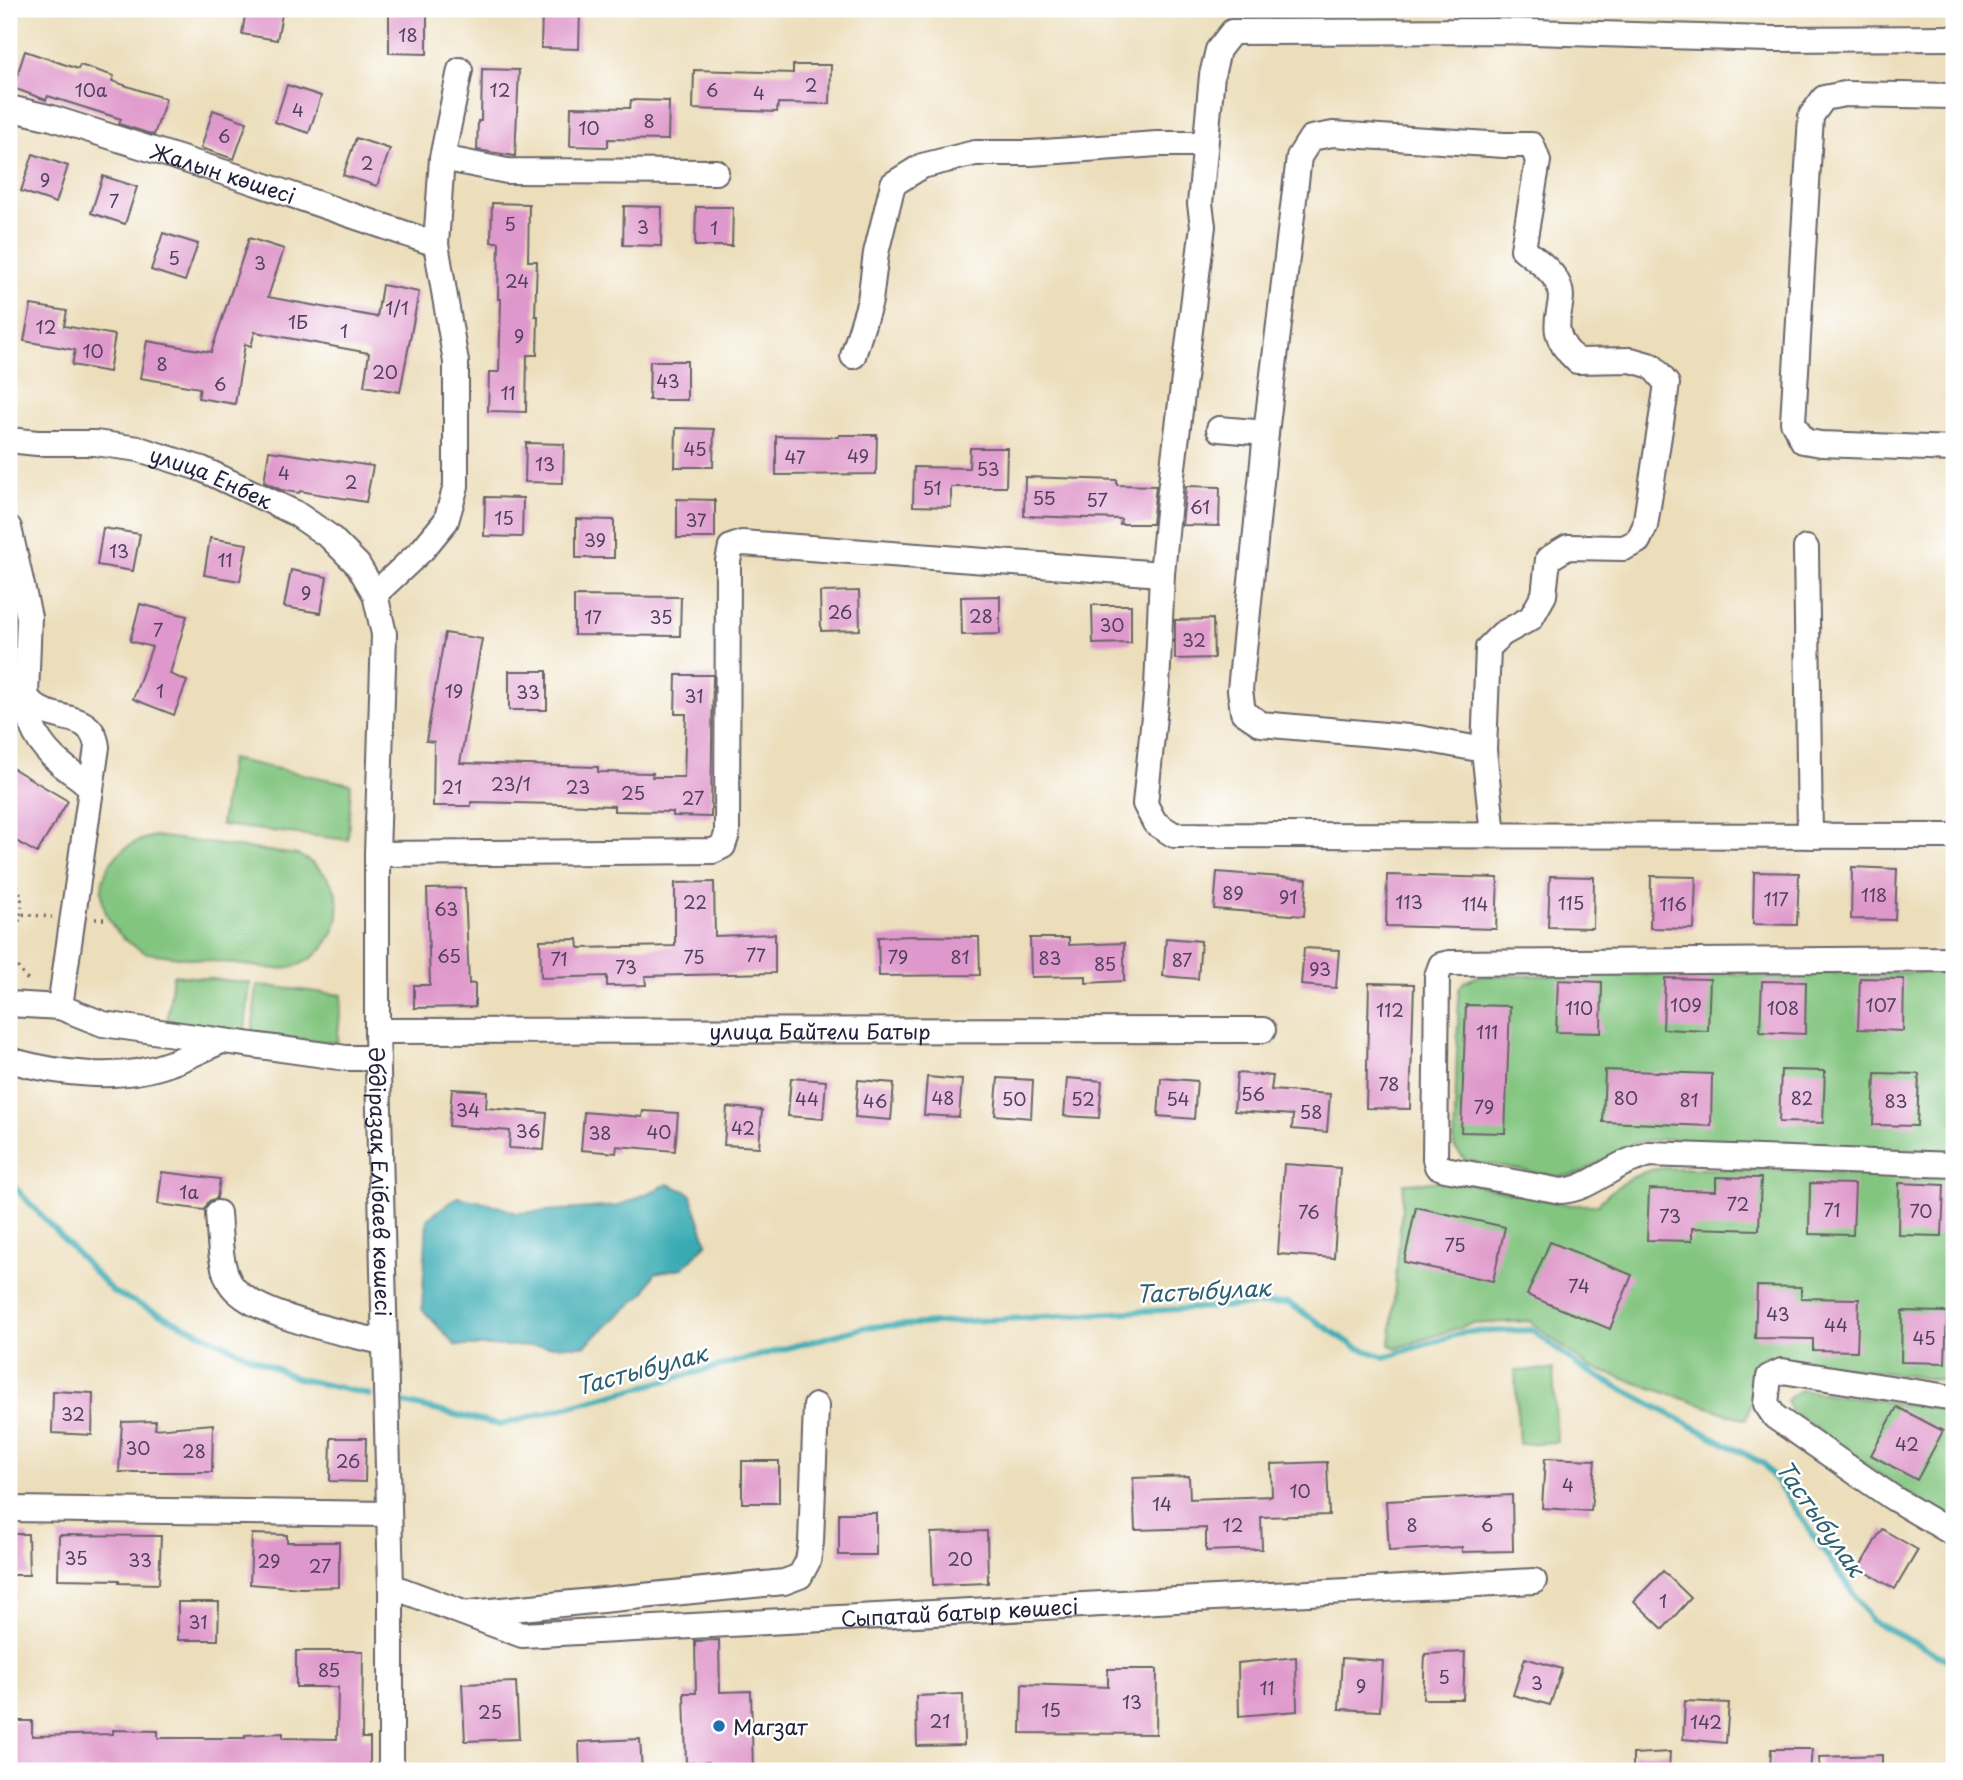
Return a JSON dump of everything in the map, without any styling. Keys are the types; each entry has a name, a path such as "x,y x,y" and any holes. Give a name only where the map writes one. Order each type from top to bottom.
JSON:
{"street":[{"path":"1954,38 1768,39 1497,31 1232,32 1218,50 1212,75 1200,204 1203,226 1170,491 1162,574 1157,687 1144,804 1155,823 1174,835 1954,835"},
{"path":"376,594 423,549 446,521 456,486 456,362 436,244 442,158 460,70"},
{"path":"1954,96 1845,94 1824,98 1811,116 1793,422 1803,441 1954,449"},
{"name":"Жалын көшесі","path":"9,108 52,118 232,175 436,244"},
{"path":"1484,750 1419,738 1261,724 1243,712 1240,690 1266,433 1299,157 1311,138 1333,134 1532,145 1538,161 1523,249 1555,278 1561,292 1555,326 1562,348 1577,361 1631,360 1652,366 1667,384 1645,526 1639,541 1623,548 1567,547 1548,559 1544,595 1531,618 1502,635 1488,648 1484,750 1493,835"},
{"path":"853,356 870,302 876,253 892,184 922,166 975,153 1030,153 1157,144 1205,144"},
{"path":"442,158 507,171 716,172"},
{"path":"1219,429 1266,433"},
{"name":"улица Енбек","path":"9,440 95,443 139,449 202,469 295,513 330,537 358,565 376,594"},
{"path":"9,528 29,617 26,714 35,734 59,764 85,781 91,789"},
{"path":"377,854 713,851 723,846 727,834 728,561 731,547 742,543 1162,574"},
{"path":"1806,548 1810,836"},
{"name":"Әбдіразақ Елібаев көшесі","path":"376,594 384,634 377,854 377,1031 391,1586 391,1771"},
{"path":"26,695 31,704 40,711 79,721 89,726 96,736 97,747 60,1007"},
{"path":"1954,959 1441,965 1437,976 1435,1159 1437,1166 1445,1169 1561,1191 1574,1190 1626,1162 1649,1154 1954,1165"},
{"path":"9,1003 60,1007 103,1024 346,1058 378,1059"},
{"name":"улица Байтели Батыр","path":"377,1031 1263,1030"},
{"path":"9,1060 48,1071 124,1074 170,1064 222,1041"},
{"path":"218,1213 224,1268 235,1290 280,1316 385,1343"},
{"path":"1954,1398 1782,1371 1769,1377 1766,1404 1775,1417 1893,1498 1954,1534"},
{"path":"467,1614 784,1582 800,1576 808,1561 811,1542 816,1406"},
{"path":"9,1509 389,1514"},
{"name":"Сыпатай батыр көшесі","path":"391,1586 522,1635 1534,1581"}],"path":[{"path":"9,942 18,929 22,911 20,894 10,877"}],"green space":[{"path":"230,759 351,784 348,840 221,825"},
{"path":"155,836 298,855 324,874 336,894 338,914 332,936 308,960 282,969 147,953 127,941 112,925 104,908 102,890 106,872 116,856 132,844"},
{"path":"1954,972 1954,1151 1664,1139 1633,1143 1579,1174 1558,1177 1466,1160 1454,1147 1459,989 1464,982 1479,976"},
{"path":"173,975 250,983 245,1031 167,1022"},
{"path":"257,985 342,995 337,1043 252,1034"},
{"path":"1659,1168 1954,1178 1954,1382 1764,1356 1746,1420 1589,1367 1529,1321 1470,1324 1398,1348 1390,1345 1404,1183 1458,1181 1571,1205 1597,1205 1625,1182"},
{"path":"1553,1369 1557,1442 1519,1444 1515,1371"},
{"path":"1800,1390 1954,1411 1954,1520 1899,1488 1790,1410 1787,1400"}],"water":[{"path":"668,1184 690,1193 707,1243 683,1268 655,1273 645,1292 584,1346 456,1346 422,1309 427,1219 457,1197 489,1203 517,1213 618,1206"}],"building":[{"path":"246,9 283,9 277,40 242,34"},
{"path":"542,9 580,10 579,49 541,48"},
{"path":"389,14 427,15 427,54 389,53"},
{"path":"25,51 78,69 80,65 114,76 112,81 166,99 154,135 119,124 121,119 48,96 46,100 13,88"},
{"path":"793,65 831,65 830,104 778,103 777,112 693,109 694,70 793,73"},
{"path":"482,69 519,70 515,156 477,150 478,121 481,121"},
{"path":"287,85 321,96 309,133 275,122"},
{"path":"631,100 669,101 668,140 608,139 608,147 570,146 571,107 630,108"},
{"path":"213,110 247,122 234,159 201,148"},
{"path":"356,138 390,149 377,186 343,175"},
{"path":"33,154 68,166 56,203 21,191"},
{"path":"103,176 137,187 125,224 91,213"},
{"path":"492,203 529,204 528,261 537,261 535,316 538,316 537,355 527,355 526,412 488,411 489,372 499,372 501,299 498,299 499,242 491,242"},
{"path":"624,206 662,207 661,246 623,245"},
{"path":"696,207 733,207 732,246 695,246"},
{"path":"163,233 198,244 185,281 151,270"},
{"path":"249,238 284,249 268,297 377,317 382,285 419,292 400,392 364,386 369,353 255,332 251,346 245,344 235,404 198,398 200,388 140,378 147,341 211,352"},
{"path":"31,305 67,311 64,326 115,335 109,372 72,365 75,350 24,341"},
{"path":"650,361 687,361 687,400 649,400"},
{"path":"676,428 714,429 713,467 675,467"},
{"path":"877,435 876,474 776,475 776,436"},
{"path":"526,443 564,444 563,483 525,482"},
{"path":"970,448 1007,448 1006,487 951,487 951,507 913,506 914,467 969,468"},
{"path":"269,451 373,466 366,502 281,490 264,482"},
{"path":"1025,477 1117,480 1117,485 1156,486 1152,524 1120,524 1121,519 1024,516"},
{"path":"1186,486 1220,487 1219,526 1182,525"},
{"path":"485,497 523,498 522,537 484,536"},
{"path":"677,499 715,500 715,538 677,538"},
{"path":"576,519 614,520 614,558 576,558"},
{"path":"103,528 140,534 133,571 97,565"},
{"path":"210,538 247,544 240,581 204,575"},
{"path":"291,570 327,577 321,613 284,607"},
{"path":"859,591 860,630 821,631 820,592"},
{"path":"574,596 681,597 680,636 574,635"},
{"path":"1000,596 1000,634 962,635 961,597"},
{"path":"140,604 187,616 170,674 187,681 174,715 133,699 152,647 130,641"},
{"path":"1092,605 1131,605 1131,643 1093,644"},
{"path":"1213,619 1214,658 1175,659 1175,620"},
{"path":"445,633 482,639 460,763 598,767 598,772 653,773 652,777 684,777 686,714 675,714 676,675 713,675 711,817 673,816 673,812 614,811 614,806 471,802 471,806 433,806 434,742 426,741"},
{"path":"509,671 547,671 547,710 509,710"},
{"path":"9,766 68,801 37,853 9,837"},
{"path":"1852,867 1897,869 1895,920 1851,919"},
{"path":"1217,872 1307,879 1304,916 1214,909"},
{"path":"1754,872 1799,873 1797,925 1753,924"},
{"path":"1387,875 1498,878 1496,929 1386,926"},
{"path":"1550,876 1594,877 1593,928 1548,927"},
{"path":"1651,876 1696,877 1694,929 1650,928"},
{"path":"714,882 715,936 775,934 775,973 645,976 646,985 607,986 607,976 541,978 540,940 578,939 579,948 675,946 675,883"},
{"path":"465,888 469,984 475,983 475,1007 414,1008 414,985 430,985 427,889"},
{"path":"878,937 979,937 980,975 879,976"},
{"path":"1030,938 1069,938 1069,945 1124,943 1124,981 1086,983 1086,976 1031,977"},
{"path":"1166,938 1201,941 1198,979 1163,976"},
{"path":"1304,948 1339,950 1336,988 1301,985"},
{"path":"1665,978 1710,979 1708,1031 1663,1029"},
{"path":"1860,978 1904,979 1903,1031 1858,1029"},
{"path":"1558,980 1602,982 1601,1033 1556,1032"},
{"path":"1762,981 1806,982 1805,1034 1760,1032"},
{"path":"1369,983 1414,984 1410,1109 1366,1108"},
{"path":"1466,1005 1510,1006 1505,1133 1461,1132"},
{"path":"1605,1070 1712,1074 1711,1126 1603,1122"},
{"path":"1781,1070 1825,1071 1823,1123 1779,1122"},
{"path":"1237,1073 1273,1076 1271,1090 1330,1094 1327,1132 1292,1129 1293,1115 1234,1111"},
{"path":"1875,1073 1919,1074 1917,1126 1873,1125"},
{"path":"927,1077 962,1080 959,1117 924,1115"},
{"path":"791,1078 826,1081 823,1119 788,1116"},
{"path":"998,1078 1033,1080 1031,1118 995,1115"},
{"path":"1067,1078 1102,1081 1099,1118 1064,1116"},
{"path":"1161,1078 1197,1081 1194,1119 1158,1116"},
{"path":"858,1080 894,1083 891,1120 855,1117"},
{"path":"452,1089 487,1091 486,1108 547,1113 544,1150 509,1148 510,1131 449,1126"},
{"path":"727,1107 762,1110 759,1147 724,1145"},
{"path":"643,1111 678,1113 675,1151 617,1146 616,1153 581,1150 584,1112 642,1117"},
{"path":"1284,1164 1340,1168 1334,1258 1278,1254"},
{"path":"162,1172 220,1179 217,1198 209,1201 204,1210 158,1204"},
{"path":"1716,1177 1761,1178 1759,1230 1692,1228 1692,1241 1647,1240 1649,1189 1716,1191"},
{"path":"1810,1183 1855,1184 1853,1235 1809,1234"},
{"path":"1899,1183 1944,1185 1942,1236 1898,1235"},
{"path":"1416,1207 1505,1227 1493,1281 1404,1262"},
{"path":"1550,1242 1632,1275 1610,1329 1527,1295"},
{"path":"1757,1286 1801,1287 1801,1298 1859,1299 1857,1351 1813,1350 1813,1339 1755,1338"},
{"path":"1902,1311 1947,1312 1945,1363 1901,1362"},
{"path":"53,1391 93,1393 92,1435 52,1433"},
{"path":"1897,1407 1943,1431 1917,1480 1871,1455"},
{"path":"156,1421 155,1429 213,1424 212,1472 119,1472 122,1422"},
{"path":"331,1438 366,1438 365,1482 330,1481"},
{"path":"1545,1458 1595,1460 1591,1511 1542,1508"},
{"path":"742,1461 779,1461 779,1503 742,1503"},
{"path":"1327,1462 1329,1515 1261,1517 1262,1549 1206,1551 1206,1528 1135,1530 1133,1478 1189,1476 1190,1499 1272,1496 1271,1464"},
{"path":"1512,1495 1513,1551 1462,1552 1462,1547 1389,1551 1386,1501"},
{"path":"839,1513 876,1513 876,1555 839,1555"},
{"path":"1882,1529 1918,1550 1895,1589 1859,1568"},
{"path":"987,1531 988,1583 933,1585 931,1533"},
{"path":"9,1534 28,1534 29,1575 9,1575"},
{"path":"252,1534 287,1535 287,1542 339,1542 339,1587 301,1588 250,1584"},
{"path":"59,1535 161,1536 159,1584 58,1579"},
{"path":"1663,1571 1691,1598 1663,1629 1634,1601"},
{"path":"178,1602 219,1602 218,1640 178,1640"},
{"name":"Магзат","path":"719,1640 720,1692 751,1691 753,1771 709,1771 709,1762 686,1763 684,1693 696,1693 695,1641"},
{"path":"296,1651 363,1651 362,1738 370,1738 370,1771 9,1771 9,1721 32,1721 32,1736 113,1734 113,1730 158,1731 158,1738 245,1738 245,1735 283,1733 283,1738 337,1739 338,1687 296,1687"},
{"path":"1465,1652 1463,1699 1423,1699 1425,1654"},
{"path":"1296,1657 1297,1711 1239,1716 1238,1663"},
{"path":"1342,1658 1383,1661 1380,1711 1339,1709"},
{"path":"1525,1658 1562,1669 1550,1705 1513,1695"},
{"path":"1108,1669 1157,1669 1156,1734 1021,1733 1022,1684 1108,1687"},
{"path":"516,1682 519,1739 465,1741 462,1684"},
{"path":"963,1694 964,1745 917,1746 916,1696"},
{"path":"1685,1701 1729,1703 1726,1743 1683,1739"},
{"path":"640,1739 642,1771 580,1771 579,1742"},
{"path":"1771,1749 1812,1749 1810,1771 1770,1771"},
{"path":"1670,1752 1669,1771 1633,1771 1633,1754"},
{"path":"1882,1755 1882,1771 1820,1771 1819,1757"}],"waterway":[{"name":"Тастыбулак","path":"9,1181 113,1292 296,1378 370,1395"},
{"name":"Тастыбулак","path":"404,1403 500,1425 866,1327 1288,1303 1356,1347 1385,1357 1465,1332 1533,1330 1580,1367 1764,1464 1872,1621 1954,1663"}],"place":[{"name":"Магзат","path":"719,1726"}]}
